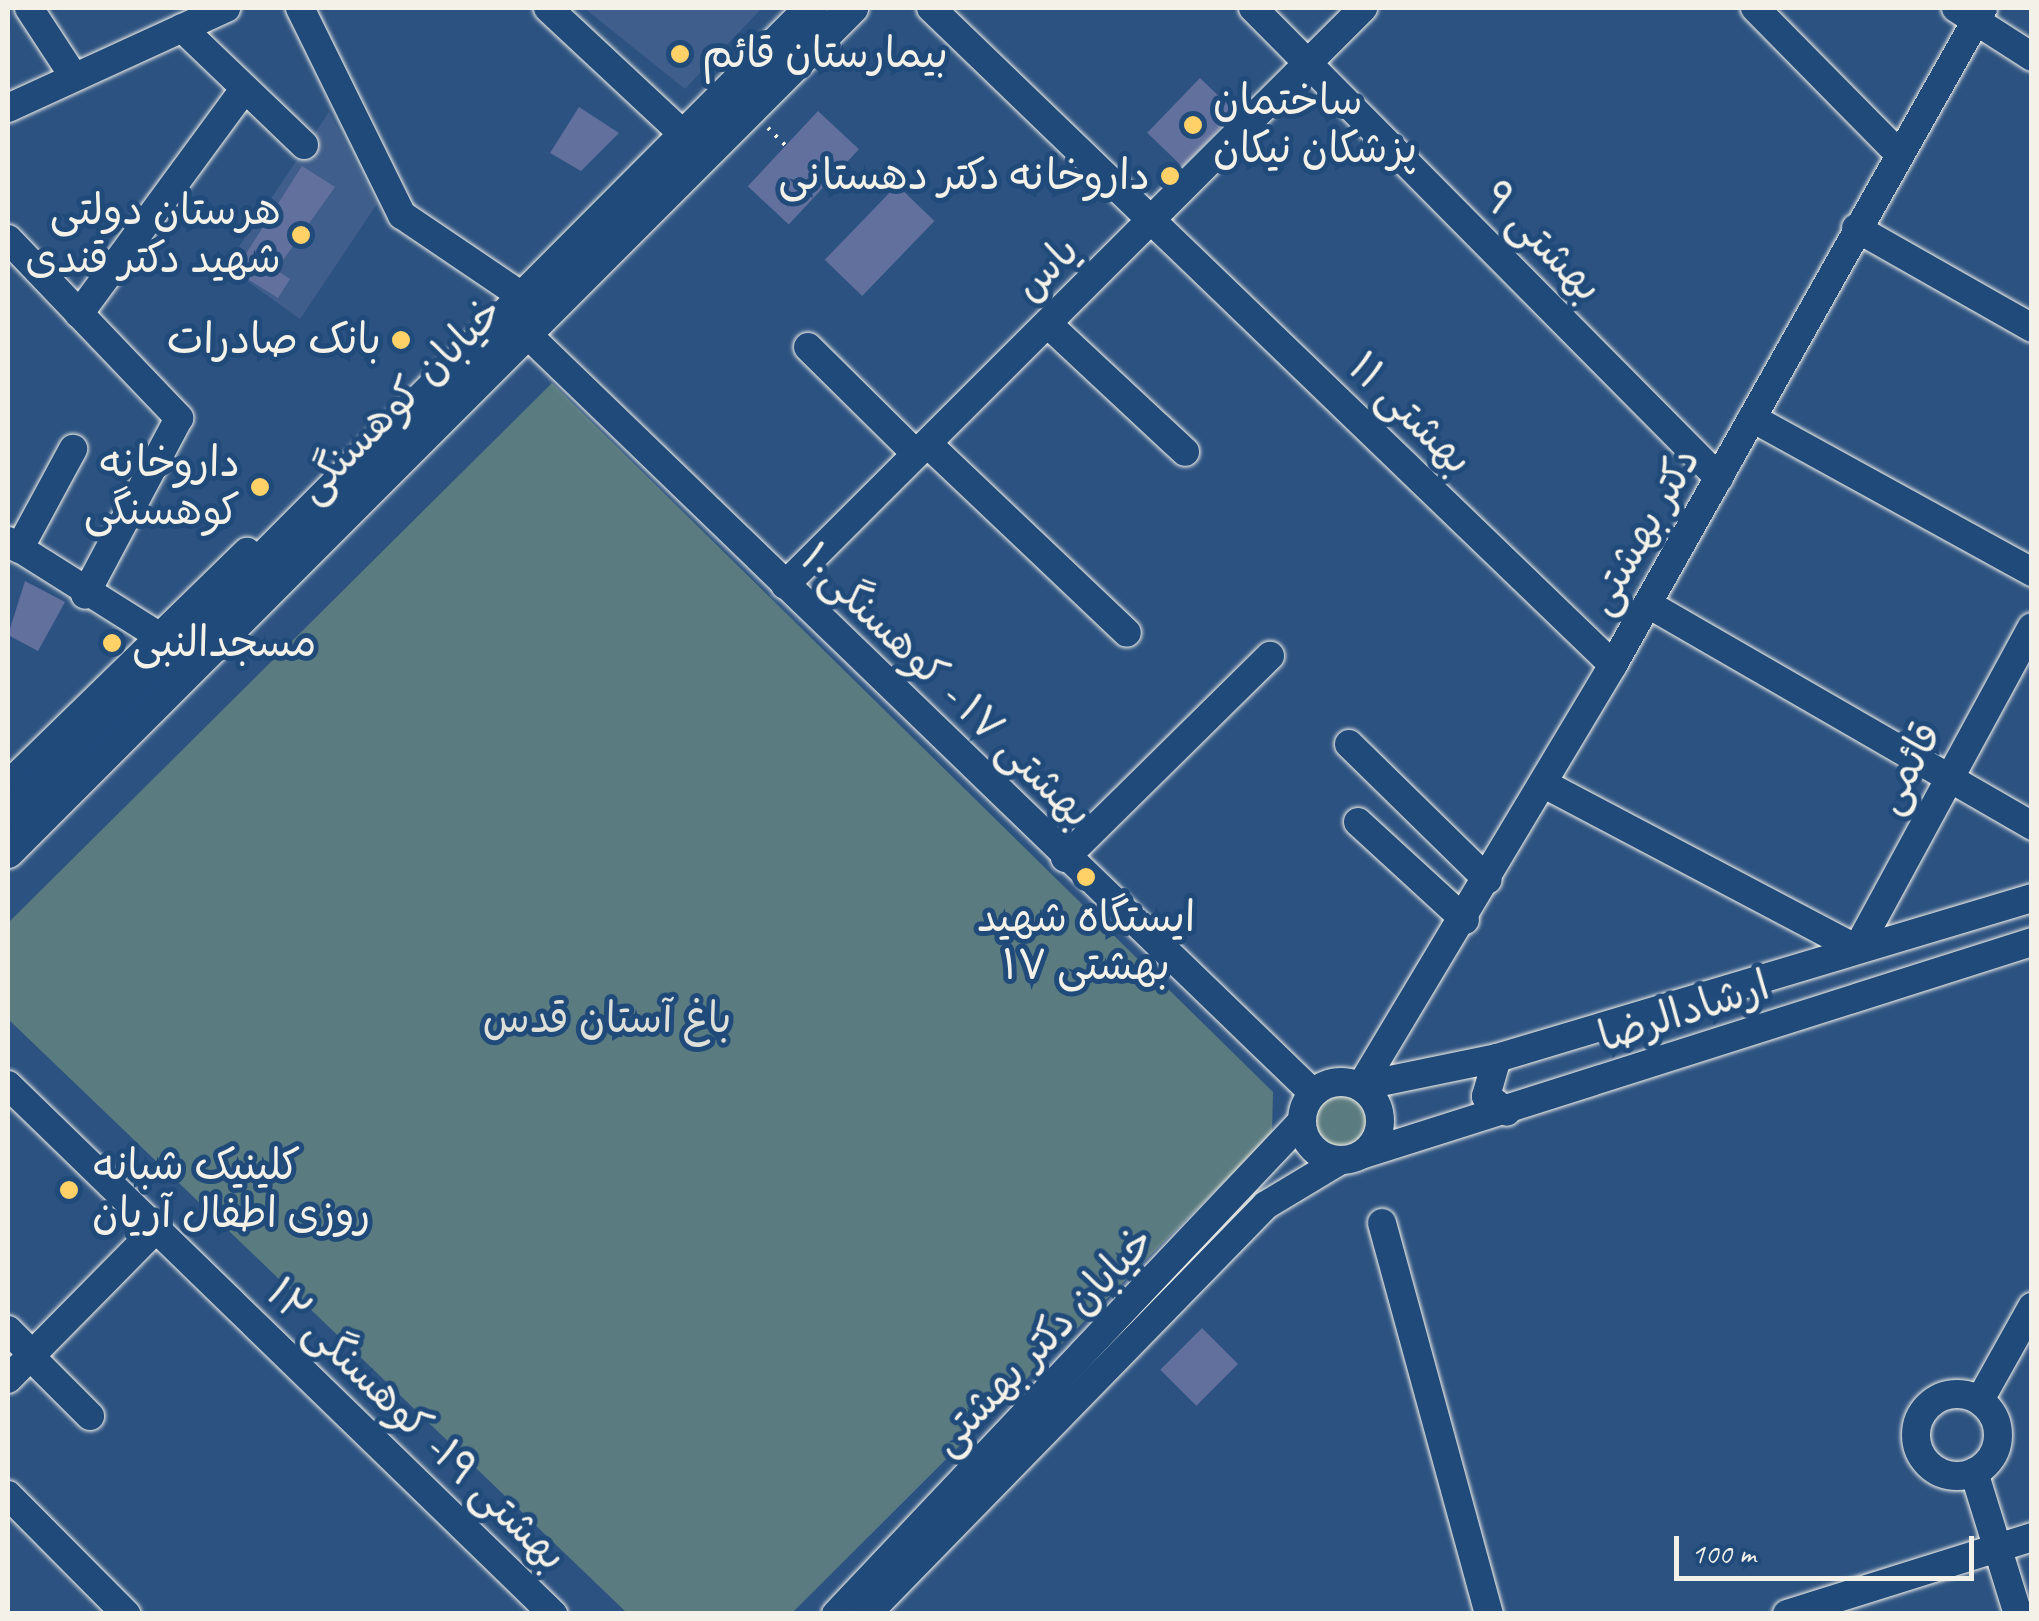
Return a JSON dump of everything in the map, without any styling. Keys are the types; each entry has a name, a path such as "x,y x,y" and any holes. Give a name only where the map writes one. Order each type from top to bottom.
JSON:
{"main road":[{"name":"خیابان کوهسنگی","path":"8,852 852,8"},
{"name":"خیابان کوهسنگی","path":"8,814 167,642 517,294 684,135 796,12"}],"street":[{"path":"28,8 74,77"},
{"path":"8,108 226,8"},
{"path":"300,8 402,215 517,294"},
{"path":"548,8 684,135"},
{"name":"بهشتی ۱۱","path":"932,8 1612,665"},
{"name":"بهشتی ۹","path":"1253,8 1718,478"},
{"name":"یاس","path":"785,585 1364,8"},
{"path":"1755,8 1898,154"},
{"path":"1971,13 2032,57"},
{"name":"دکتر بهشتی","path":"1361,1086 1465,920 1648,604 1898,154 1971,13"},
{"path":"182,28 304,145"},
{"path":"80,314 244,89"},
{"path":"1856,228 2032,328"},
{"path":"8,239 179,418 85,595"},
{"path":"1049,324 1185,452"},
{"name":"بهشتی ۱۷ - کوهسنگی۱۰","path":"527,334 1066,858 1313,1092"},
{"path":"808,348 1128,634"},
{"path":"1752,418 2032,572"},
{"path":"8,785 167,642 85,595 14,545 73,448"},
{"path":"1648,604 2032,826"},
{"name":"قائمی","path":"1857,949 2032,627"},
{"path":"1066,858 1270,656"},
{"path":"1350,744 1488,880"},
{"path":"1544,784 1857,949"},
{"path":"1358,822 1465,920"},
{"name":"ارشادالرضا","path":"1361,1086 1498,1058 2032,898"},
{"name":"ارشادالرضا","path":"1351,1158 1508,1112 2032,942"},
{"path":"1498,1058 1484,1083 1508,1112"},
{"path":"1342,1081 1361,1086 1381,1121 1351,1158 1313,1149 1302,1121 1313,1092 1342,1081"},
{"name":"بهشتی ۱۹- کوهسنگی ۱۲","path":"8,1085 553,1614"},
{"name":"خیابان دکتر بهشتی","path":"836,1614 1302,1121"},
{"name":"خیابان دکتر بهشتی","path":"867,1614 1266,1206 1351,1158"},
{"path":"1382,1223 1489,1614"},
{"path":"8,1379 156,1229"},
{"path":"1980,1400 2032,1307"},
{"path":"8,1330 90,1416"},
{"path":"1974,1472 1935,1470 1917,1428 1948,1395 1980,1400"},
{"path":"1974,1472 1998,1442 1980,1400"},
{"path":"1974,1472 2018,1614"},
{"path":"8,1495 126,1614"},
{"path":"1792,1613 2032,1537"}],"shaded area":[{"name":"بیمارستان قائم","path":"584,8 762,8 685,89"},
{"name":"هرستان دولتی شهید دکتر قندی","path":"329,112 377,204 300,319 226,266"}],"green space":[{"name":"باغ آستان قدس","path":"552,383 1273,1092 1272,1134 792,1613 627,1613 8,1019 10,921"},
{"path":"1341,1095 1359,1103 1367,1121 1359,1139 1341,1147 1323,1139 1315,1121 1323,1103"}],"building":[{"name":"ساختمان پزشکان نیکان","path":"1200,78 1235,112 1182,167 1147,133"},
{"path":"579,107 619,133 581,171 550,153"},
{"path":"818,111 859,149 789,225 748,186"},
{"path":"302,166 335,187 276,270 290,279 278,298 235,271"},
{"path":"897,185 934,221 862,296 825,260"},
{"path":"25,581 65,602 38,651 8,635"},
{"path":"1202,1328 1238,1364 1196,1406 1160,1370"}],"place":[{"name":"بیمارستان قائم","path":"680,54"},
{"name":"ساختمان پزشکان نیکان","path":"1193,125"},
{"name":"داروخانه دکتر دهستانی","path":"1170,176"},
{"name":"هرستان دولتی شهید دکتر قندی","path":"301,235"},
{"name":"بانک صادرات","path":"401,340"},
{"name":"داروخانه کوهسنگی","path":"260,487"},
{"name":"مسجدالنبی","path":"112,643"},
{"name":"ایستگاه شهید بهشتی ۱۷","path":"1086,877"},
{"name":"کلینیک شبانه روزی اطفال آریان","path":"69,1190"}]}
